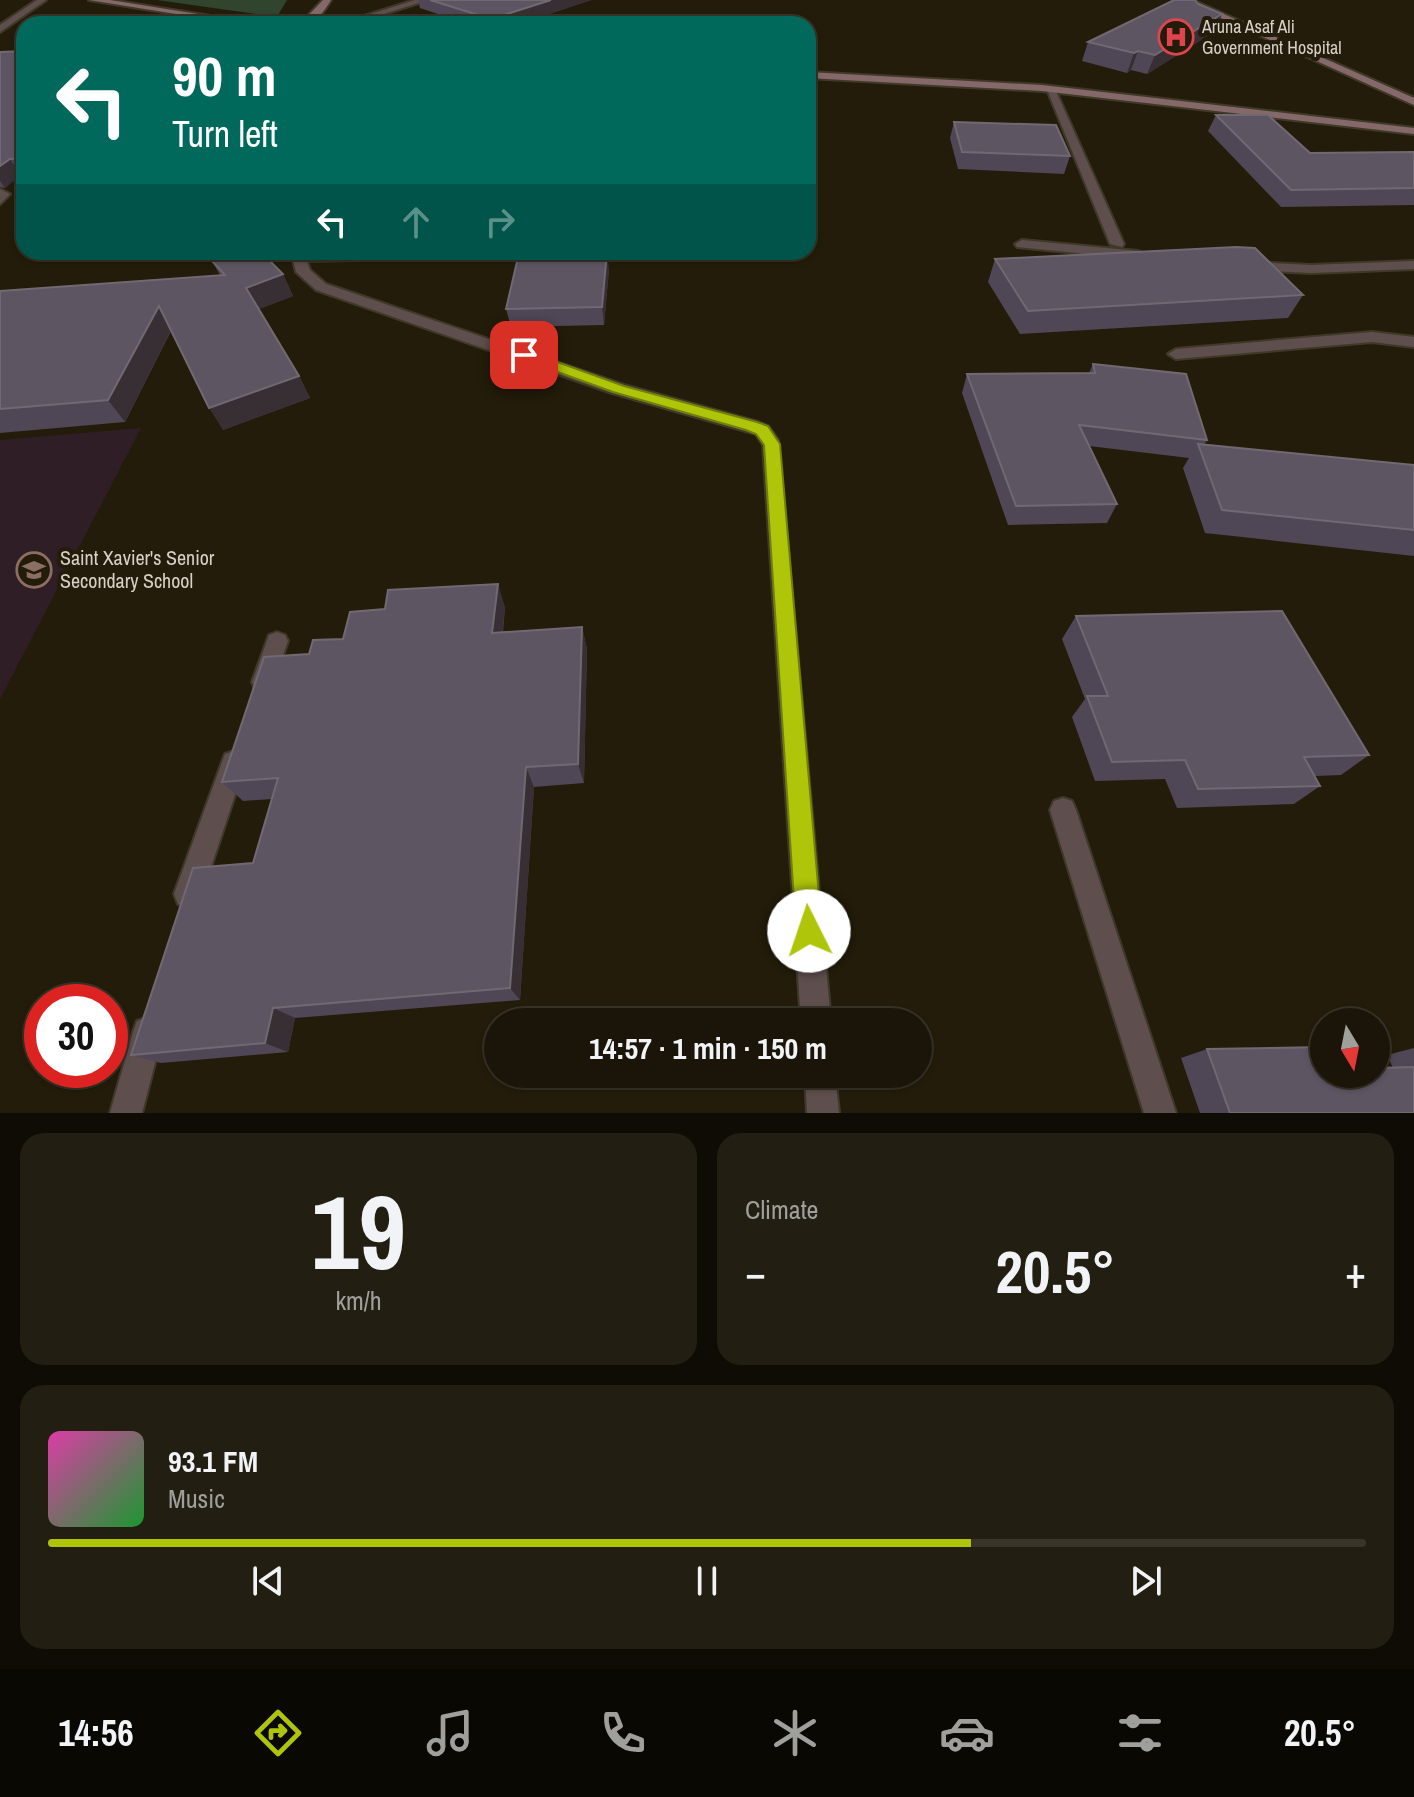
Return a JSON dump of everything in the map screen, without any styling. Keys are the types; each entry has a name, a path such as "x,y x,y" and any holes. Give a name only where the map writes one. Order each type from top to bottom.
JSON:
{"street":[{"path":"19,16 42,0"},
{"path":"93,0 202,16"},
{"path":"314,16 327,0"},
{"path":"370,16 424,0"},
{"path":"796,0 813,0"},
{"path":"1185,0 1414,102"},
{"path":"816,75 1050,89 1396,129 1414,128"},
{"path":"1050,89 1117,244"},
{"path":"0,193 4,194 0,200"},
{"path":"1022,244 1152,257"},
{"path":"300,260 309,280 336,292 618,389 752,426 768,436 772,444 815,1008"},
{"path":"1229,264 1295,269 1414,265"},
{"path":"1176,354 1372,337 1414,342"},
{"path":"252,712 277,641"},
{"path":"181,913 242,741"},
{"path":"1063,810 1160,1113"},
{"path":"126,1113 156,1005"},
{"path":"821,1088 823,1113"}],"shaded area":[{"name":"Saint Xavier's Senior Secondary School","path":"141,428 0,699 0,440"}],"green space":[{"path":"157,0 287,0 278,16"}],"building":[{"path":"430,0 551,0 500,16 481,16"},
{"path":"1174,0 1195,0 1222,14 1155,55 1088,42"},
{"path":"16,51 16,159 0,166 0,52"},
{"path":"1216,115 1268,115 1310,153 1414,152 1414,188 1291,190"},
{"path":"954,122 1056,125 1070,156 962,152"},
{"path":"1255,248 1303,295 1028,311 995,259"},
{"path":"269,260 283,274 246,288 299,376 209,408 159,306 108,400 0,409 0,291 225,275 212,261"},
{"path":"517,260 606,260 602,307 506,309"},
{"path":"1093,364 1186,374 1207,440 1079,425 1117,504 1016,506 967,374 1095,373"},
{"path":"1198,444 1414,465 1414,530 1222,510"},
{"path":"498,584 492,633 582,627 578,764 526,767 510,988 273,1008 265,1043 131,1055 193,868 253,863 278,778 222,782 264,657 309,654 313,640 343,639 350,612 385,609 388,590"},
{"path":"1282,611 1369,755 1304,757 1320,786 1198,789 1185,760 1112,762 1087,696 1108,696 1076,616"},
{"path":"1310,1047 1310,1088 1390,1088 1390,1068 1414,1067 1414,1113 1230,1113 1207,1049"}],"place":[{"name":"Aruna Asaf Ali Government Hospital","path":"1176,37"},
{"name":"Saint Xavier's Senior Secondary School","path":"34,570"}],"route":[{"path":"524,355 618,389 752,426 762,430 772,444 809,931"}]}
